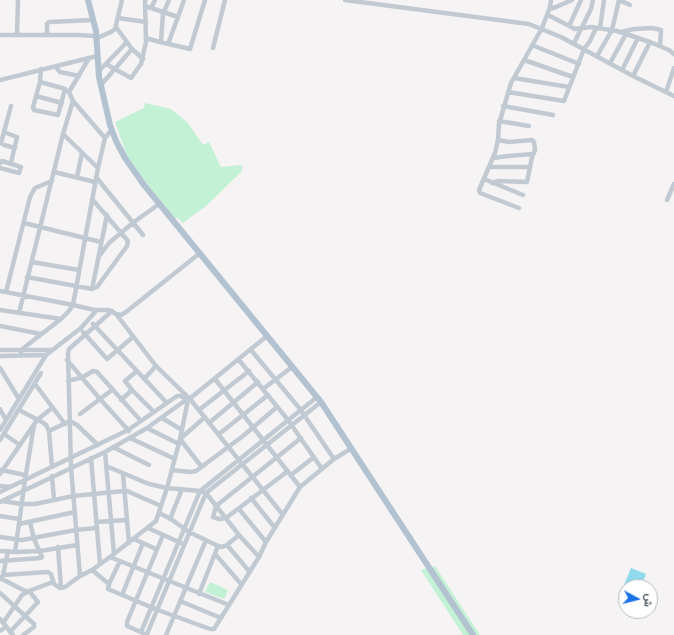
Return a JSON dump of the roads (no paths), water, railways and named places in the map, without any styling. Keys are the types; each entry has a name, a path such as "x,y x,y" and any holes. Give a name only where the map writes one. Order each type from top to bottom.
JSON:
{"main road":[{"path":"88,0 97,38 100,85 112,129 125,158 159,204 200,252 319,400 352,448 473,635"}],"street":[{"path":"17,35 18,0"},
{"path":"0,35 89,35 97,38 111,32 116,27 122,0"},
{"path":"106,64 132,78 141,64 146,38 145,0"},
{"path":"151,8 155,0"},
{"path":"160,42 164,12 169,0"},
{"path":"168,44 184,0"},
{"path":"146,38 190,48 204,0"},
{"path":"213,48 225,0"},
{"path":"345,0 529,24 542,28 674,96"},
{"path":"519,208 479,192 479,190 493,158 498,140 499,121 508,92 514,78 542,28 550,9 551,0"},
{"path":"561,5 564,0"},
{"path":"550,9 572,0"},
{"path":"569,26 581,0"},
{"path":"574,44 591,9 593,0"},
{"path":"508,92 562,101 584,49 598,28 604,0"},
{"path":"597,56 612,30 619,0 630,5"},
{"path":"145,6 178,17"},
{"path":"548,15 575,28 598,28 624,33 660,46 674,54"},
{"path":"118,18 146,22"},
{"path":"47,34 47,24 49,22 93,20"},
{"path":"116,27 132,49 143,59"},
{"path":"610,63 624,33 634,29 652,28 662,30 660,46"},
{"path":"622,70 638,38"},
{"path":"98,72 127,42"},
{"path":"633,76 650,42"},
{"path":"532,45 578,64"},
{"path":"100,85 132,49"},
{"path":"0,80 97,56"},
{"path":"41,70 40,82 33,107 34,110 58,115 67,91 79,76 89,58"},
{"path":"524,60 573,76"},
{"path":"56,66 60,72 79,76"},
{"path":"666,92 674,68"},
{"path":"514,78 569,87"},
{"path":"40,82 67,91 73,101 105,138"},
{"path":"36,96 62,103"},
{"path":"19,313 63,134 73,101"},
{"path":"12,106 1,139 2,144 15,148"},
{"path":"503,106 553,115"},
{"path":"499,121 530,126"},
{"path":"21,356 22,350 60,319 73,305 75,286 98,168 105,138 112,129"},
{"path":"4,132 17,137 11,163"},
{"path":"63,134 98,168"},
{"path":"492,183 498,181 527,182 535,149 533,141 509,142 498,140"},
{"path":"77,177 82,153"},
{"path":"493,158 533,154"},
{"path":"0,163 2,161 21,166 20,173 0,168"},
{"path":"489,167 530,167"},
{"path":"54,172 96,180 134,222 143,235"},
{"path":"484,179 523,195"},
{"path":"6,292 32,193 39,186 52,181"},
{"path":"667,200 674,184"},
{"path":"27,277 92,289 97,287 128,241 92,199"},
{"path":"100,255 109,243 159,204"},
{"path":"92,289 107,215"},
{"path":"24,224 101,242"},
{"path":"0,291 95,310 109,310 121,315 200,252"},
{"path":"32,262 79,270"},
{"path":"0,310 60,319"},
{"path":"0,430 46,355 80,328 94,314 95,310"},
{"path":"80,576 71,467 67,360 69,349 84,333 94,324 114,313"},
{"path":"114,313 156,366 199,410 283,515"},
{"path":"94,324 167,403"},
{"path":"0,326 42,334"},
{"path":"84,333 106,358 108,358 133,337"},
{"path":"1,502 52,476 105,452 147,428 183,402 189,400 267,336"},
{"path":"0,350 51,350"},
{"path":"251,350 304,414 334,460"},
{"path":"0,356 46,355"},
{"path":"67,360 128,430 132,437 175,459"},
{"path":"239,360 292,425 322,469"},
{"path":"144,379 156,366"},
{"path":"263,389 292,367"},
{"path":"0,368 19,399"},
{"path":"68,380 83,377 93,371 96,371 141,421"},
{"path":"199,410 249,371"},
{"path":"137,372 125,381 154,412"},
{"path":"20,445 2,436 41,374"},
{"path":"215,379 300,487"},
{"path":"209,423 258,382"},
{"path":"35,384 65,424"},
{"path":"80,414 112,390"},
{"path":"121,400 132,390"},
{"path":"219,434 268,395"},
{"path":"0,492 25,477 52,467 128,430 178,396 189,400"},
{"path":"1,577 48,572 51,574 52,582 56,586 61,588 65,587 112,556 156,521 175,459 189,400"},
{"path":"141,632 200,491 300,409 319,400"},
{"path":"163,535 126,624 128,627 148,635 206,493 292,425 319,400"},
{"path":"172,470 193,472 254,427 277,407"},
{"path":"25,477 1,472 37,420 52,408"},
{"path":"0,409 6,420"},
{"path":"19,410 45,424 49,431 52,467"},
{"path":"162,418 182,430"},
{"path":"180,439 205,418"},
{"path":"49,431 70,421"},
{"path":"70,421 77,425 98,445"},
{"path":"15,552 25,477 34,425"},
{"path":"147,428 179,444"},
{"path":"301,438 254,478 216,506 213,517 219,519 226,518 263,489 314,457"},
{"path":"180,439 201,466"},
{"path":"113,447 149,464"},
{"path":"120,561 108,589 174,616 212,629 215,628 300,487 334,460 352,448"},
{"path":"105,452 112,556"},
{"path":"91,458 100,564"},
{"path":"106,466 149,484 206,493 239,535 259,557"},
{"path":"123,474 129,543"},
{"path":"52,476 54,500"},
{"path":"0,486 10,487"},
{"path":"170,519 182,489"},
{"path":"1,502 35,504 74,496 127,491 161,506"},
{"path":"251,498 275,528"},
{"path":"238,509 266,542"},
{"path":"0,516 30,522 75,512"},
{"path":"159,513 190,532 218,546 222,547 227,545 239,535"},
{"path":"96,522 126,520"},
{"path":"0,561 40,559 42,557 34,538 30,522"},
{"path":"0,537 17,540 96,528"},
{"path":"148,528 184,545"},
{"path":"134,539 156,549"},
{"path":"166,635 206,540"},
{"path":"122,595 143,543"},
{"path":"0,551 40,551 77,545"},
{"path":"227,545 249,571"},
{"path":"199,594 216,555 218,546"},
{"path":"58,547 61,588"},
{"path":"1,577 8,551"},
{"path":"216,555 242,584"},
{"path":"112,556 133,567 228,605"},
{"path":"92,570 109,584"},
{"path":"1,577 28,591 38,602 12,633 3,623"},
{"path":"0,632 3,623 22,595 28,591 52,582"},
{"path":"0,593 34,625 23,635"},
{"path":"180,601 221,618"}],"water":[{"path":"631,568 646,574 644,579 626,579"}]}
